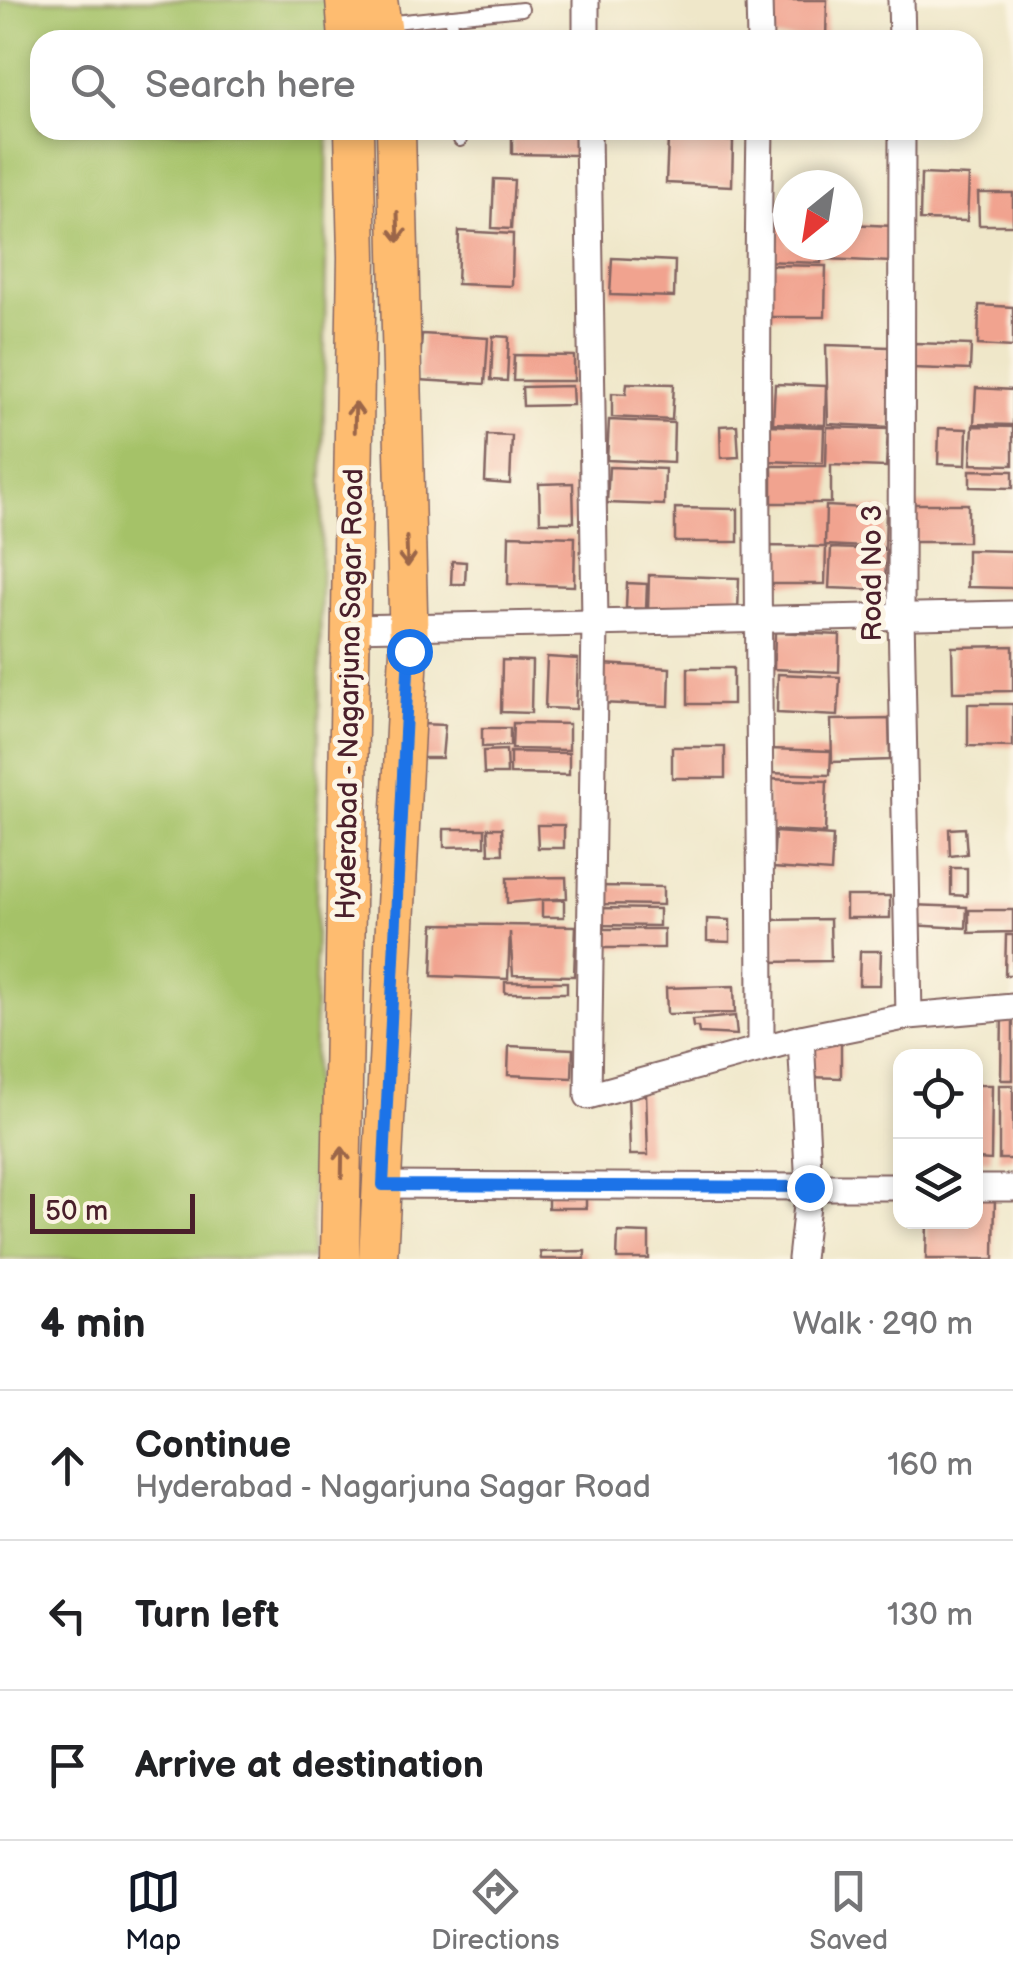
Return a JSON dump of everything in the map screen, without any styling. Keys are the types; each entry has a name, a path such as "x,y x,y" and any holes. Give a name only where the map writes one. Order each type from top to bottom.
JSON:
{"main road":[{"path":"345,0 373,26"},
{"name":"Hyderabad - Nagarjuna Sagar Road","path":"340,1259 357,257 354,140"},
{"name":"Hyderabad - Nagarjuna Sagar Road","path":"378,1259 409,624 396,140"}],"street":[{"path":"586,0 586,30"},
{"path":"759,0 760,30"},
{"path":"901,0 902,30"},
{"path":"588,140 595,623 588,1096 801,1038 910,1016 1013,1007"},
{"path":"760,140 755,416 762,621 761,1048"},
{"name":"Road No 3","path":"902,140 902,614 910,1016"},
{"path":"351,628 1013,614"},
{"path":"801,1038 809,1187 801,1259"},
{"path":"383,1185 893,1188"},
{"path":"983,1188 1013,1188"}],"lane":[{"path":"373,26 522,9"},
{"path":"451,16 452,30"}],"green space":[{"path":"0,0 366,0 329,22 329,30 30,30 30,140 328,140 311,1259 0,1259"}],"building":[{"path":"769,0 827,0 826,30 768,30"},
{"path":"512,140 575,140 575,155 512,154"},
{"path":"668,140 733,141 732,186 666,183"},
{"path":"921,174 969,176 967,221 920,220"},
{"path":"494,179 514,180 511,229 492,228"},
{"path":"978,193 1013,193 1013,225 979,225"},
{"path":"763,222 773,222 773,260 821,260 821,263 762,261"},
{"path":"863,225 893,226 891,262 848,260 863,260"},
{"path":"459,231 513,234 512,286 457,284"},
{"path":"612,258 675,261 674,297 610,295"},
{"path":"770,265 826,266 825,317 769,317"},
{"path":"979,305 1013,307 1013,347 978,345"},
{"path":"422,334 488,338 485,384 419,380"},
{"path":"493,336 509,337 507,381 491,380"},
{"path":"915,343 971,345 970,370 913,368"},
{"path":"826,345 889,347 891,427 828,424"},
{"path":"514,355 574,356 574,381 513,381"},
{"path":"627,383 674,384 672,420 612,417 612,393 626,394"},
{"path":"775,384 826,386 825,425 773,423"},
{"path":"572,386 573,405 523,406 522,387"},
{"path":"976,388 1013,390 1013,425 974,424"},
{"path":"609,420 674,423 673,463 607,460"},
{"path":"737,425 739,457 721,458 720,426"},
{"path":"768,425 824,427 823,463 767,461"},
{"path":"973,426 1013,427 1013,465 971,464"},
{"path":"827,427 888,429 886,467 831,465 831,503 772,503 772,466 826,466"},
{"path":"939,428 967,429 966,465 938,464"},
{"path":"487,435 512,436 510,484 485,482"},
{"path":"609,467 665,469 664,505 607,503"},
{"path":"970,470 1013,471 1013,488 970,487"},
{"path":"573,483 574,522 540,522 539,484"},
{"path":"905,504 968,504 968,542 905,542"},
{"path":"826,506 886,509 885,548 825,545"},
{"path":"675,508 738,509 738,542 675,542"},
{"path":"509,535 575,537 574,586 508,584"},
{"path":"763,546 826,547 825,584 763,584"},
{"path":"831,548 886,550 885,590 829,588"},
{"path":"967,550 1013,551 1013,588 967,587"},
{"path":"452,561 466,562 465,584 451,584"},
{"path":"649,575 739,578 738,616 648,612"},
{"path":"627,583 647,584 646,609 626,608"},
{"path":"775,632 840,635 839,672 774,669"},
{"path":"1013,646 1013,691 953,692 952,647"},
{"path":"547,657 578,659 576,709 545,708"},
{"path":"502,660 532,661 531,713 501,712"},
{"path":"602,664 670,668 669,706 600,703"},
{"path":"688,668 733,668 733,704 688,704"},
{"path":"778,674 840,677 838,716 777,713"},
{"path":"968,704 1013,704 1013,747 968,746"},
{"path":"889,719 890,760 832,762 831,720"},
{"path":"513,723 569,724 569,750 512,749"},
{"path":"419,724 445,725 442,758 419,758"},
{"path":"482,728 510,728 510,746 482,747"},
{"path":"672,747 725,747 725,778 672,778"},
{"path":"769,749 831,751 830,775 768,773"},
{"path":"506,750 507,774 484,774 483,751"},
{"path":"510,752 569,753 569,775 510,774"},
{"path":"766,779 827,781 825,833 769,830"},
{"path":"537,825 564,825 564,848 538,848"},
{"path":"488,828 502,828 503,854 489,854"},
{"path":"965,828 967,854 950,856 949,829"},
{"path":"444,829 485,829 485,846 444,847"},
{"path":"775,832 833,836 831,872 773,868"},
{"path":"951,868 967,868 967,896 951,895"},
{"path":"566,877 567,898 507,903 507,878"},
{"path":"599,886 663,887 663,905 599,904"},
{"path":"846,896 890,896 890,918 846,918"},
{"path":"542,900 564,900 564,917 542,917"},
{"path":"910,905 967,907 966,928 909,925"},
{"path":"598,908 659,909 659,926 598,925"},
{"path":"969,910 1013,910 1013,932 969,933"},
{"path":"707,919 730,920 730,942 707,941"},
{"path":"830,919 831,961 766,962 765,920"},
{"path":"434,924 576,926 574,976 513,975 510,932 508,979 432,976"},
{"path":"597,929 664,929 664,948 597,948"},
{"path":"1006,935 1013,935 1013,975 1005,975"},
{"path":"860,951 881,951 880,985 859,985"},
{"path":"505,982 567,982 567,993 505,993"},
{"path":"734,986 735,1013 667,1014 666,988"},
{"path":"1002,1012 1013,1012 1013,1080 1001,1080"},
{"path":"735,1016 737,1035 699,1033 698,1027 693,1027 692,1020"},
{"path":"808,1042 841,1042 841,1078 808,1077"},
{"path":"509,1046 573,1049 572,1078 508,1075"},
{"path":"983,1085 992,1085 991,1160 983,1159"},
{"path":"999,1085 1013,1085 1013,1159 999,1159"},
{"path":"628,1093 646,1093 648,1155 630,1155"},
{"path":"548,1190 586,1191 586,1208 548,1208"},
{"path":"983,1192 995,1192 994,1259 926,1259 927,1229 983,1229"},
{"path":"618,1232 649,1233 649,1259 617,1259"},
{"path":"585,1251 585,1259 541,1259 540,1252"}],"route":[{"path":"409,651 383,1185 809,1187"}]}
